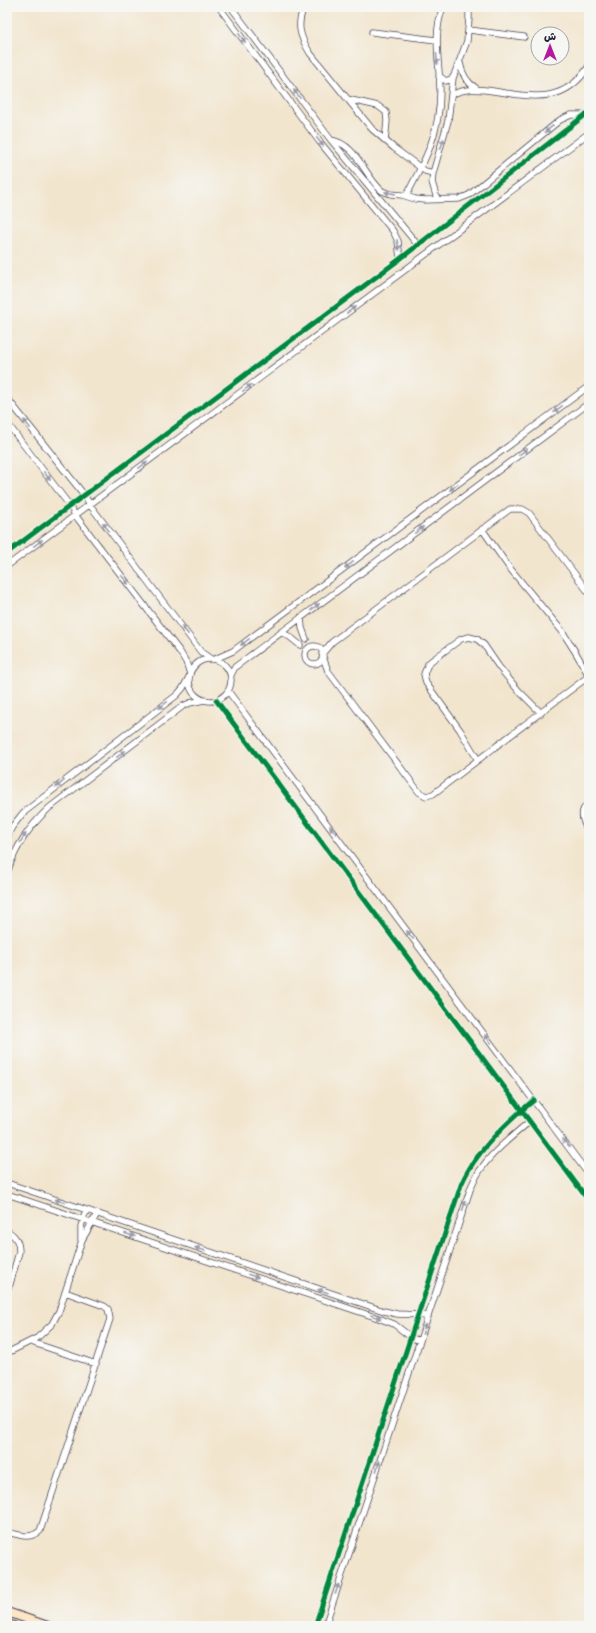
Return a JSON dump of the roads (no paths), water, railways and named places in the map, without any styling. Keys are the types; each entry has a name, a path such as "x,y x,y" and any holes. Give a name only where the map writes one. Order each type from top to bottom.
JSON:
{"street":[{"path":"219,7 319,141 393,232 398,241 400,259"},
{"path":"231,7 331,140 417,244"},
{"path":"304,7 299,24 302,39 310,53 346,99 385,141 425,171 433,172"},
{"path":"406,196 427,156 437,125 440,108 436,40 442,7"},
{"path":"437,199 432,182 433,172 445,135 453,78 464,52 469,30 468,7"},
{"path":"585,7 589,12"},
{"path":"469,30 524,37"},
{"path":"372,32 436,40"},
{"path":"460,63 461,71 465,79 470,85 478,89"},
{"path":"451,95 464,90 478,89 540,97 557,94 572,85 583,75 589,66"},
{"path":"439,76 446,81 453,78"},
{"path":"346,99 378,106 386,112 387,121 385,141"},
{"path":"331,140 338,141 348,148 382,191 415,199 459,199 469,195 560,120 571,115 587,114"},
{"path":"7,553 400,259 417,244 587,114"},
{"path":"7,566 589,133"},
{"path":"427,156 436,160"},
{"path":"7,837 23,813 177,695 198,663 233,652 589,386"},
{"path":"7,398 85,496 90,505 201,652 223,664 231,675"},
{"path":"7,873 12,858 23,838 33,824 49,808 184,706 204,700 216,700 222,697 228,691 230,686 232,671 239,664 589,403"},
{"path":"7,423 180,652 186,662 190,675 190,687 192,691 204,700"},
{"path":"316,664 320,662 322,656 332,642 506,510 518,508 526,511 532,516 589,592"},
{"path":"301,617 302,628 311,644 322,656 328,671 421,794 426,796 431,795 589,676 562,631 519,581 482,529"},
{"path":"281,632 290,637 303,649 307,661 328,671"},
{"path":"478,760 460,730 426,683 424,674 431,660 461,639 469,637 478,639 518,690 541,713"},
{"path":"303,649 311,644 332,642"},
{"path":"228,691 589,1175"},
{"path":"216,700 589,1200"},
{"path":"589,803 583,811 584,823 589,832"},
{"path":"315,1626 464,1177 479,1154 522,1110 534,1100"},
{"path":"325,1626 474,1179 482,1165 493,1153 530,1121"},
{"path":"7,1183 384,1311 404,1315 428,1317"},
{"path":"7,1194 381,1319 394,1324 410,1336 420,1341"},
{"path":"82,1240 82,1219 86,1210"},
{"path":"7,1353 31,1342 43,1334 52,1324 58,1312 82,1240 97,1214"},
{"path":"7,1231 15,1237 18,1242 19,1252 7,1290"},
{"path":"7,1532 27,1537 34,1536 40,1531 110,1319 110,1314 104,1306 65,1292"},
{"path":"31,1342 96,1364"},
{"path":"7,1612 48,1626"},
{"path":"7,1624 14,1626"}]}
